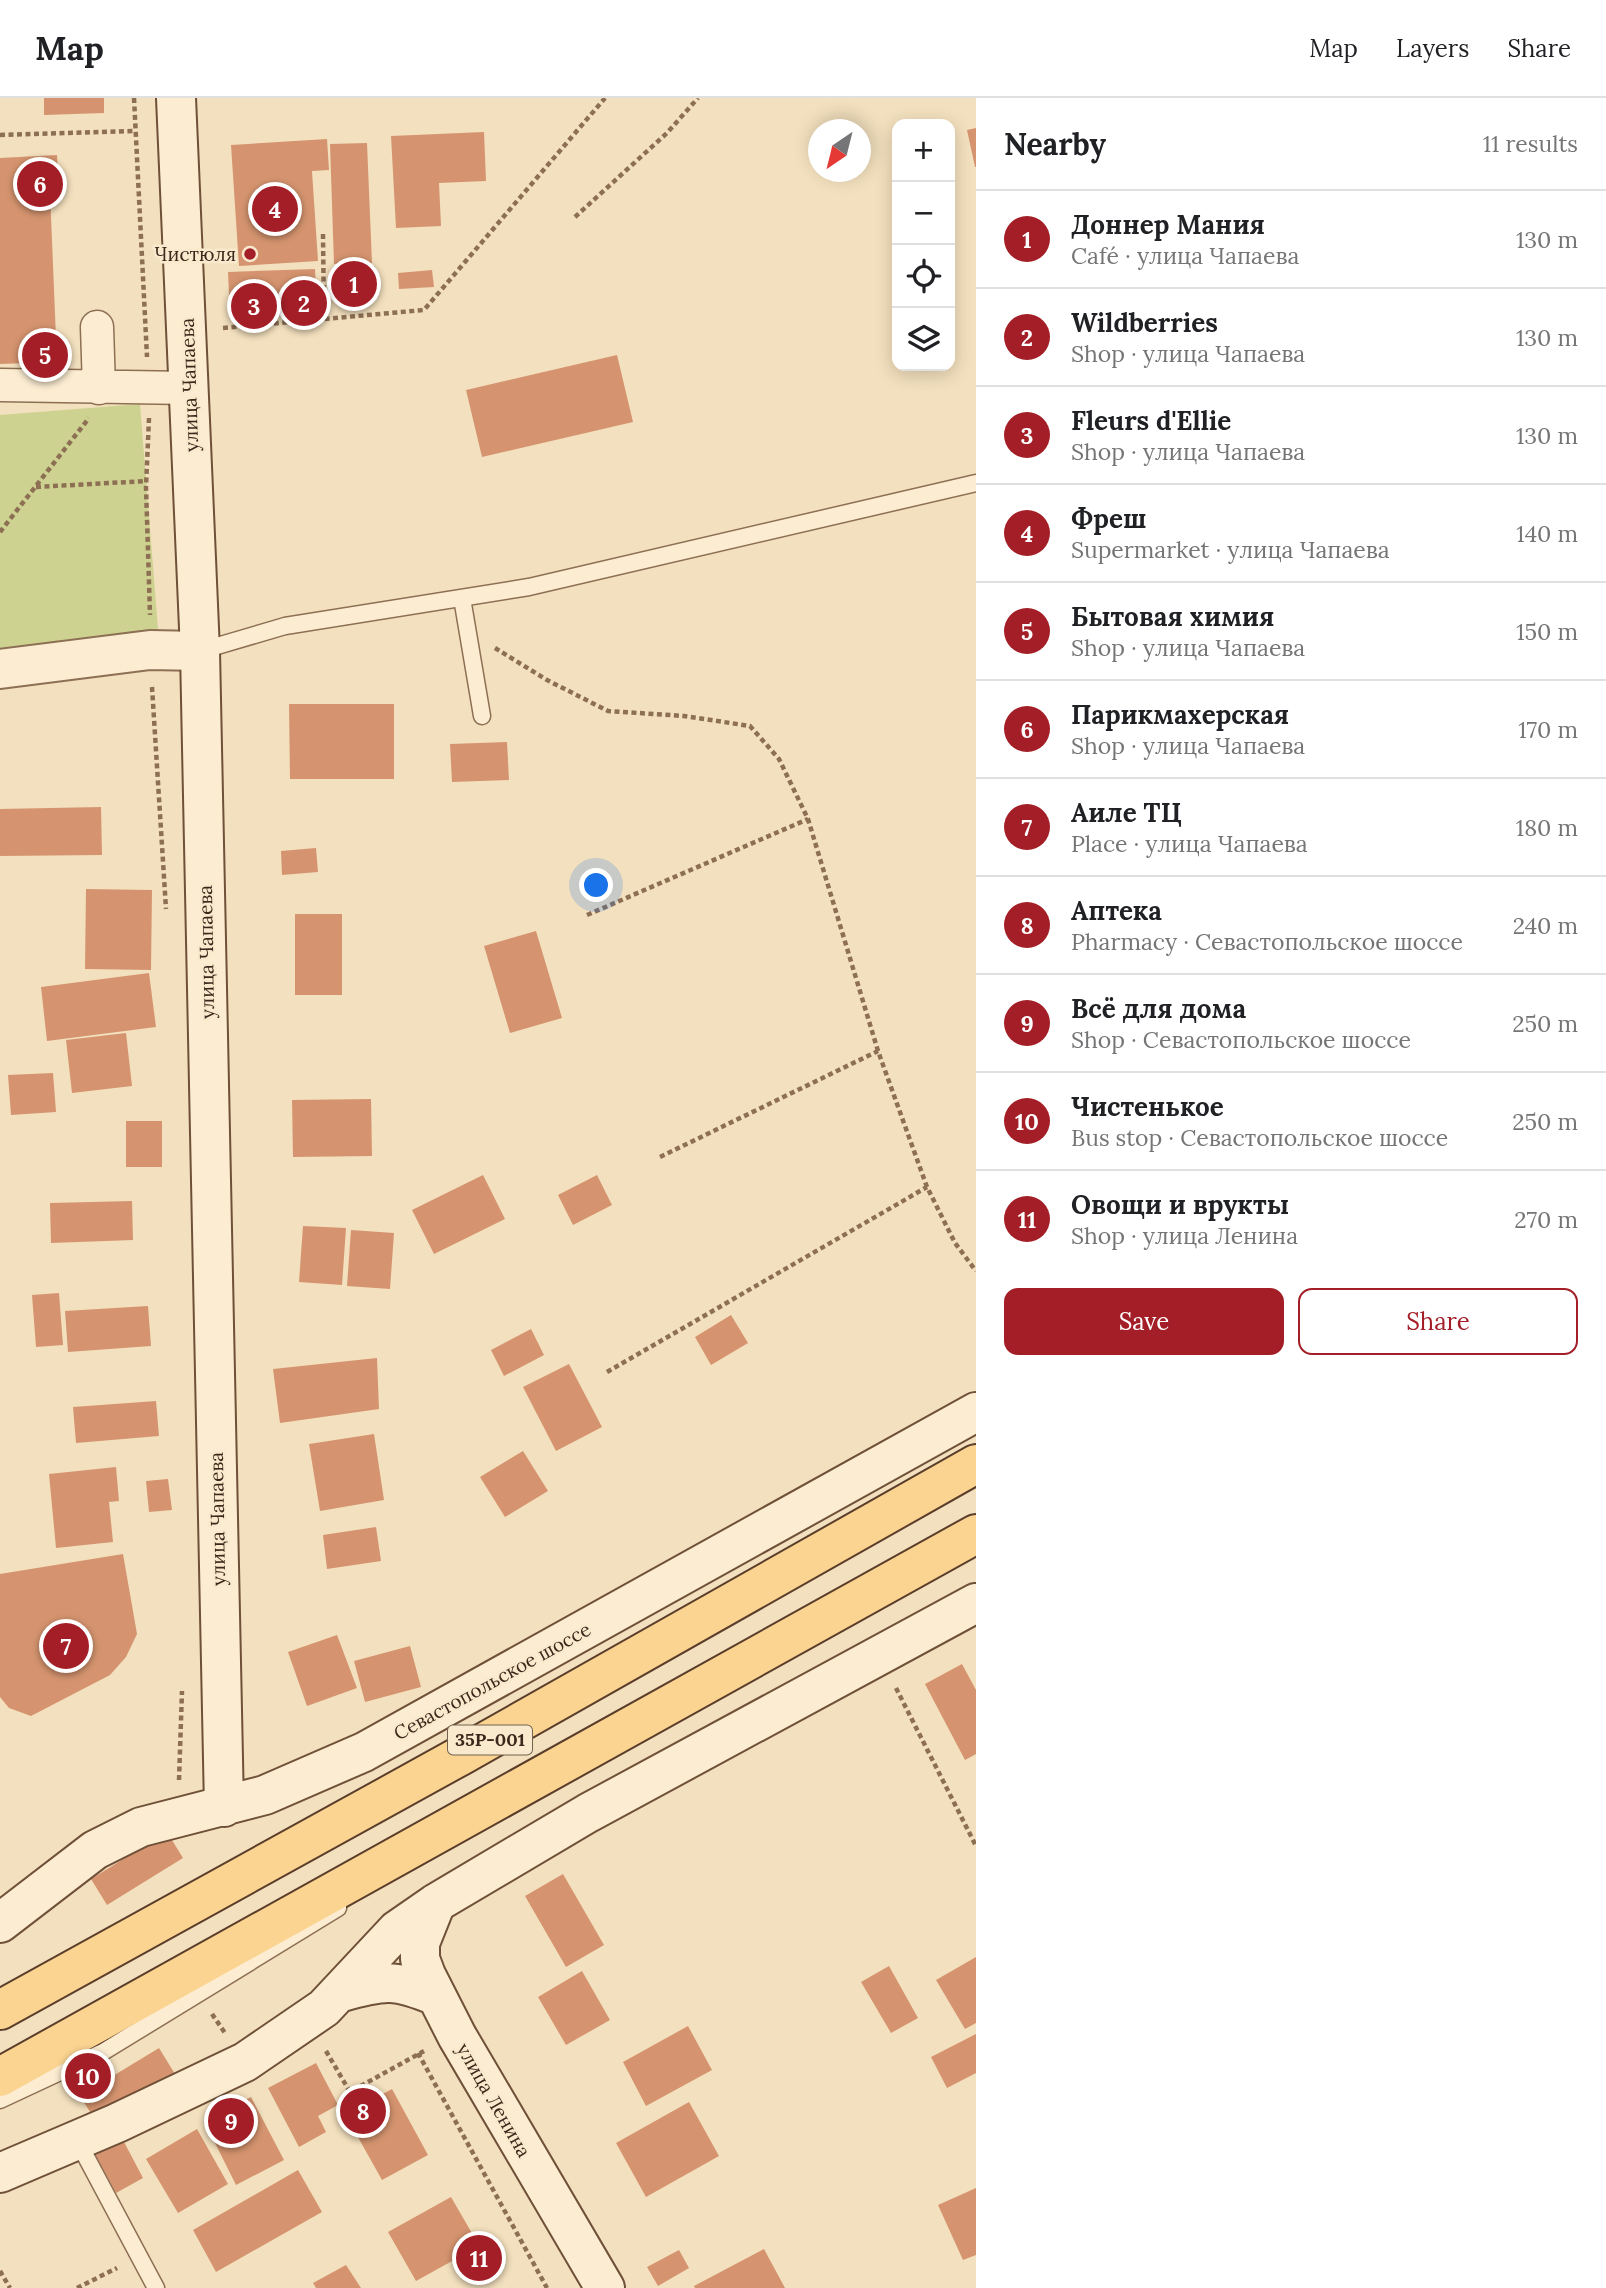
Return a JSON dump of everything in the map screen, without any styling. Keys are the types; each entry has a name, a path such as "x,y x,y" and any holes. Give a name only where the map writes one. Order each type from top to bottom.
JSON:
{"main road":[{"name":"улица Чапаева","path":"176,98 200,651 220,1801"},
{"path":"0,669 150,650 200,651"},
{"name":"Севастопольское шоссе","path":"0,1923 94,1850 141,1827 220,1801 265,1795 364,1752 976,1412"},
{"name":"35Р-001","path":"0,2010 462,1755 976,1464"},
{"name":"35Р-001","path":"0,2077 976,1534"},
{"path":"0,2173 76,2138 117,2123 245,2062 299,2027 342,1992 397,1930 436,1903 588,1813 976,1604"},
{"name":"улица Ленина","path":"436,1903 420,1943 421,1959 436,1996 605,2288"},
{"path":"397,1930 436,1996"},
{"path":"342,1992 381,1981 407,1984 436,1996"}],"street":[{"path":"97,327 106,388"},
{"path":"0,385 190,388"}],"lane":[{"path":"200,651 285,626 529,587 976,483"},
{"path":"462,598 482,716"},
{"path":"354,1796 462,1755"},
{"path":"0,2100 103,2052 180,2006 309,1928 497,1801"},
{"path":"0,1992 247,1855"},
{"path":"76,2138 156,2288"}],"path":[{"path":"214,329 424,310 605,98"},
{"path":"575,217 667,133 698,98"},
{"path":"0,135 135,131"},
{"path":"323,234 324,319"},
{"path":"145,335 159,334"},
{"path":"0,532 106,388"},
{"path":"35,487 147,481"},
{"path":"491,645 547,680 608,711 684,716 750,726 779,759 808,819 878,1051 927,1187 955,1244 976,1271"},
{"path":"587,915 808,819"},
{"path":"660,1157 878,1051"},
{"path":"607,1371 927,1187"},
{"path":"894,1684 976,1846"},
{"path":"457,2036 418,2053 547,2288"},
{"path":"78,2288 139,2256"},
{"path":"0,2271 10,2288"}],"green space":[{"path":"140,404 159,641 0,658 0,415"}],"building":[{"path":"44,98 104,98 104,113 44,115"},
{"path":"976,128 976,167 975,167 967,130"},
{"path":"484,132 486,181 439,183 441,226 396,228 391,136"},
{"path":"327,139 329,170 312,171 318,261 239,266 231,145"},
{"path":"367,143 372,263 334,264 330,144"},
{"path":"57,155 59,192 50,192 57,362 0,364 0,158"},
{"path":"375,266 376,296 334,298 332,269"},
{"path":"315,269 317,312 230,315 228,272"},
{"path":"432,270 434,287 399,289 398,273"},
{"path":"617,355 633,422 482,457 466,390"},
{"path":"289,704 394,704 394,779 290,779"},
{"path":"507,742 509,780 452,782 450,744"},
{"path":"101,807 102,855 0,856 0,809"},
{"path":"316,848 318,872 282,875 281,851"},
{"path":"86,889 152,890 151,970 85,969"},
{"path":"295,914 342,914 342,995 295,995"},
{"path":"536,931 562,1018 510,1033 484,946"},
{"path":"149,973 156,1027 47,1041 41,987"},
{"path":"126,1033 132,1086 72,1093 66,1040"},
{"path":"53,1073 56,1112 11,1115 8,1075"},
{"path":"371,1099 372,1156 293,1157 292,1100"},
{"path":"126,1121 162,1121 162,1167 126,1167"},
{"path":"483,1175 505,1219 434,1254 412,1210"},
{"path":"597,1175 612,1205 573,1225 558,1195"},
{"path":"132,1201 133,1240 51,1243 50,1203"},
{"path":"303,1226 346,1228 342,1285 299,1282"},
{"path":"351,1230 394,1233 390,1289 347,1286"},
{"path":"59,1293 63,1345 36,1347 32,1295"},
{"path":"148,1306 151,1346 68,1352 65,1311"},
{"path":"731,1315 748,1343 711,1365 695,1337"},
{"path":"531,1329 544,1355 504,1376 491,1350"},
{"path":"377,1358 379,1409 280,1423 273,1369"},
{"path":"569,1364 602,1427 556,1451 523,1387"},
{"path":"156,1401 159,1436 76,1443 73,1407"},
{"path":"374,1434 384,1500 320,1511 309,1444"},
{"path":"523,1451 548,1491 505,1517 480,1477"},
{"path":"116,1467 119,1501 109,1502 113,1542 56,1548 49,1474"},
{"path":"168,1479 172,1510 149,1512 146,1481"},
{"path":"376,1527 381,1561 327,1569 323,1535"},
{"path":"123,1554 137,1634 126,1657 110,1675 31,1716 9,1708 0,1697 0,1574"},
{"path":"337,1635 357,1688 307,1706 288,1652"},
{"path":"410,1646 421,1687 365,1702 354,1661"},
{"path":"962,1664 976,1690 976,1754 965,1760 925,1684"},
{"path":"167,1832 183,1858 107,1905 91,1879"},
{"path":"563,1874 604,1945 566,1967 525,1896"},
{"path":"976,1957 976,2023 965,2029 936,1980"},
{"path":"889,1966 918,2018 891,2033 861,1982"},
{"path":"582,1971 610,2020 566,2045 538,1997"},
{"path":"688,2026 712,2070 646,2106 623,2062"},
{"path":"976,2034 976,2073 947,2088 931,2057"},
{"path":"159,2048 175,2074 97,2123 80,2096"},
{"path":"316,2063 338,2105 318,2116 326,2132 299,2147 268,2088"},
{"path":"392,2089 428,2155 382,2180 345,2114"},
{"path":"251,2097 284,2160 236,2185 204,2121"},
{"path":"689,2102 719,2156 646,2197 616,2143"},
{"path":"197,2129 228,2184 178,2213 146,2159"},
{"path":"123,2140 143,2178 116,2193 95,2155"},
{"path":"298,2170 322,2212 216,2272 193,2230"},
{"path":"976,2188 976,2255 963,2260 938,2205"},
{"path":"451,2197 495,2273 479,2282 463,2255 416,2281 388,2232"},
{"path":"764,2249 785,2288 695,2288 694,2286"},
{"path":"679,2250 689,2268 658,2286 647,2267"},
{"path":"346,2265 361,2288 316,2288 313,2283"}],"place":[{"name":"Парикмахерская","path":"40,184"},
{"name":"Фреш","path":"275,209"},
{"name":"Чистюля","path":"250,254"},
{"name":"Доннер Мания","path":"354,284"},
{"name":"Wildberries","path":"304,303"},
{"name":"Fleurs d'Ellie","path":"254,306"},
{"name":"Бытовая химия","path":"45,355"},
{"name":"Аиле ТЦ","path":"66,1646"},
{"name":"Чистенькое","path":"88,2076"},
{"name":"Аптека","path":"363,2111"},
{"name":"Всё для дома","path":"231,2121"},
{"name":"Овощи и врукты","path":"479,2258"}]}
